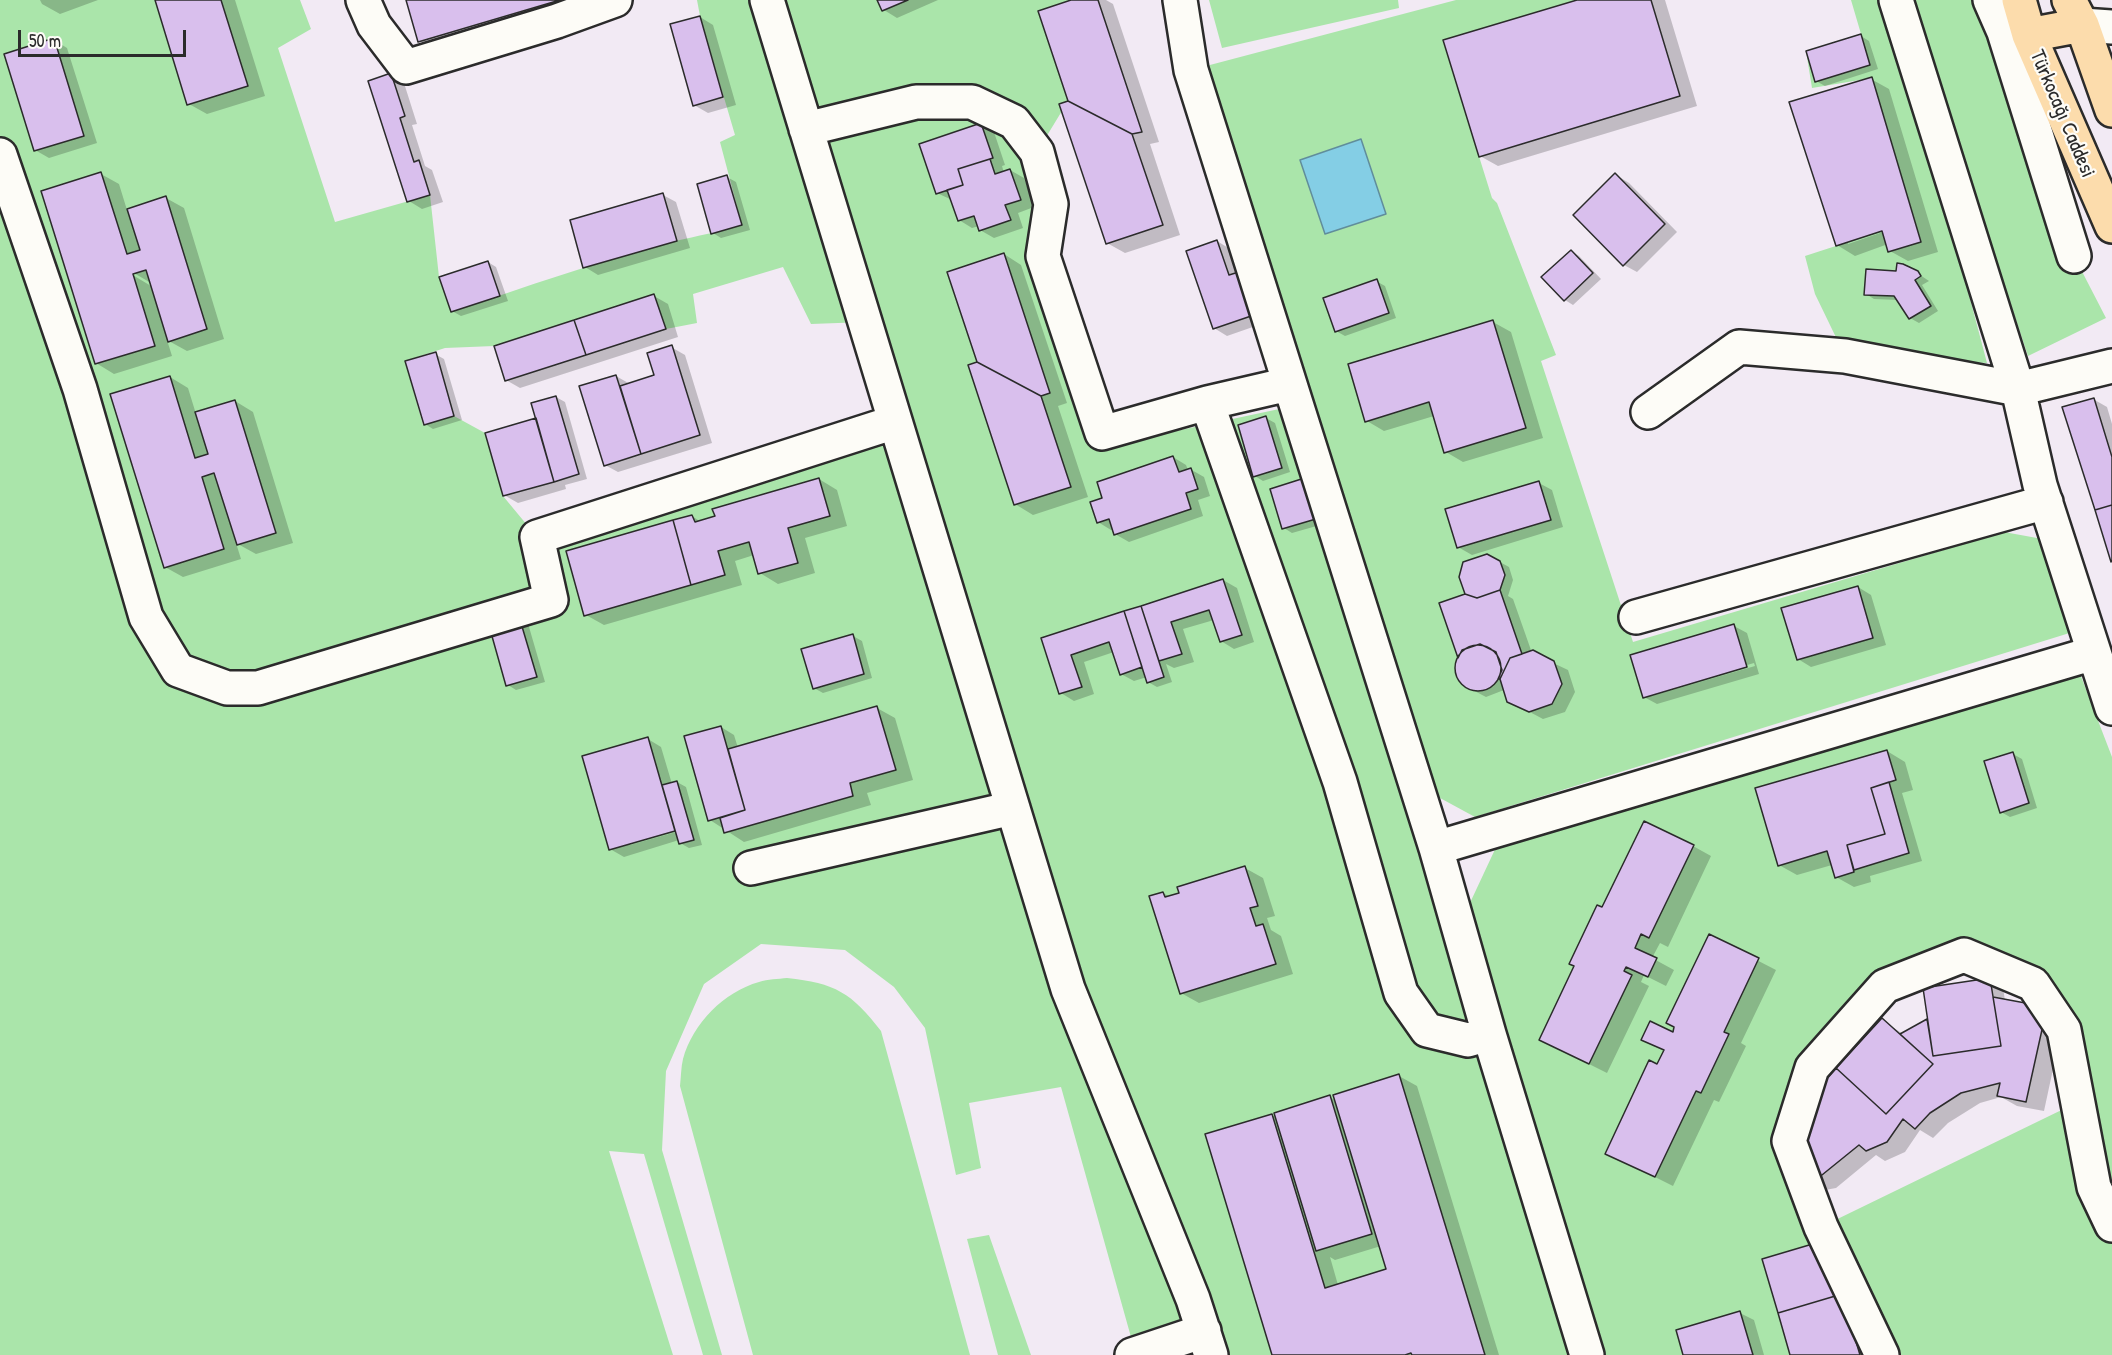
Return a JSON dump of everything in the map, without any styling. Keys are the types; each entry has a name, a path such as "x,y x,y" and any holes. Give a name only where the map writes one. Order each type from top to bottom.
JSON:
{"main road":[{"name":"Türkocağı Caddesi","path":"2019,0 2029,35 2112,226"},
{"path":"2029,35 2088,17 2104,65 2112,110"},
{"path":"2049,82 2104,65"}],"lane":[{"path":"363,0 374,25 406,67 557,21 615,0"},
{"path":"767,0 1068,989 1193,1299 1207,1343 1132,1355"},
{"path":"1180,0 1191,70 1436,848 1587,1355"},
{"path":"1896,0 2018,389 2046,502 2112,708"},
{"path":"1990,0 2004,32 2074,256"},
{"path":"806,129 916,102 972,102 1014,122 1037,152 1051,204 1043,256 1102,434 1207,403 1289,384"},
{"path":"0,154 80,389 146,617 178,670 227,688 258,688 551,600 537,537 895,422"},
{"path":"1648,412 1738,346 1845,356 2018,389 2112,366"},
{"path":"1207,403 1340,782 1401,993 1427,1030 1468,1040 1490,1034"},
{"path":"1636,617 2046,502"},
{"path":"1436,848 2094,652"},
{"path":"751,868 1013,807"},
{"path":"1882,1355 1821,1227 1789,1141 1812,1068 1886,986 1964,955 2032,984 2064,1029 2094,1187 2112,1225"}],"green space":[{"path":"0,0 300,0 311,29 278,48 335,222 430,195 439,277 451,312 618,257 742,225 720,142 735,135 697,0 1071,0 1039,11 1068,101 1037,152 1043,256 1096,448 1284,408 1586,1355 1136,1355 1061,1087 969,1103 981,1168 956,1175 925,1028 894,987 845,950 761,944 704,984 666,1071 662,1150 722,1355 703,1355 644,1154 609,1151 673,1355 0,1355 0,205 123,576 0,155","holes":["783,267 811,324 865,322 895,422 537,537 503,496 485,433 454,416 423,425 405,361 445,348 494,346 654,294 666,329 697,323 693,294"]},
{"path":"1209,0 1398,0 1399,8 1222,48"},
{"path":"1456,0 1577,0 1443,41 1492,198 1497,203 1556,355 1541,361 1633,642 2004,532 2048,540 2076,631 1475,817 1429,792 1191,70"},
{"path":"1851,0 1891,0 1987,363 1845,356 1815,294 1805,256 1882,231 1889,252 1921,241 1872,78 1812,88 1806,51 1861,34"},
{"path":"1909,0 1990,0 2074,256 2106,318 2028,356"},
{"path":"2077,666 2112,757 2112,1355 1591,1355 1469,905 1498,843","holes":["1964,955 2033,984 2078,1102 1821,1227 1812,1068 1885,986"]},
{"path":"787,978 818,983 841,992 861,1007 881,1031 970,1355 753,1355 680,1086 681,1072 683,1059 694,1033 702,1021 722,1001 759,982"},
{"path":"989,1235 1031,1355 998,1355 967,1239"}],"water":[{"path":"1361,139 1386,214 1325,234 1300,160"}],"building":[{"path":"155,0 221,0 248,86 187,105"},
{"path":"406,0 560,0 418,42"},
{"path":"877,0 908,0 882,11"},
{"path":"1071,0 1098,0 1142,132 1132,134 1068,101 1038,11"},
{"path":"1577,0 1651,0 1680,96 1479,157 1443,40"},
{"path":"700,16 723,97 693,106 670,24"},
{"path":"1861,34 1870,65 1815,82 1806,51"},
{"path":"54,38 84,136 34,151 4,54"},
{"path":"391,73 405,116 400,118 414,162 419,160 430,195 407,202 368,81"},
{"path":"1872,77 1921,242 1888,252 1882,231 1836,246 1789,102"},
{"path":"1068,101 1132,134 1163,225 1106,244 1059,104"},
{"path":"981,123 993,158 958,169 963,185 936,194 919,144"},
{"path":"990,159 995,174 1010,169 1021,200 1005,205 1011,220 979,231 974,216 958,221 947,190 963,185 958,169"},
{"path":"101,172 127,254 140,250 127,209 166,196 207,329 168,342 146,270 133,274 155,346 95,364 41,191"},
{"path":"1615,173 1665,224 1623,266 1573,215"},
{"path":"727,175 742,225 711,234 697,184"},
{"path":"663,193 677,241 583,268 570,220"},
{"path":"1217,240 1229,275 1242,271 1257,314 1213,329 1186,251"},
{"path":"1571,250 1593,273 1564,301 1541,277"},
{"path":"1004,253 1050,393 1041,396 977,362 947,272"},
{"path":"488,261 500,296 451,312 439,277"},
{"path":"1897,263 1918,271 1921,276 1915,280 1931,306 1909,319 1894,296 1864,295 1866,269 1896,271"},
{"path":"1377,279 1389,313 1335,332 1323,298"},
{"path":"654,294 666,329 586,355 574,320"},
{"path":"574,320 586,355 505,381 494,346"},
{"path":"1493,320 1526,428 1444,453 1429,402 1365,422 1348,364"},
{"path":"672,345 700,435 641,454 620,386 654,375 647,353"},
{"path":"436,352 454,416 424,425 405,361"},
{"path":"977,362 1041,396 1071,487 1014,505 968,365"},
{"path":"616,375 641,454 604,466 579,386"},
{"path":"170,376 195,458 208,454 195,412 235,400 276,533 237,545 214,473 202,477 224,549 164,568 110,394"},
{"path":"556,396 579,474 554,482 531,403"},
{"path":"2094,398 2112,457 2112,505 2095,510 2062,407"},
{"path":"1266,416 1282,468 1253,477 1238,425"},
{"path":"536,418 554,482 503,496 485,433"},
{"path":"1173,456 1179,472 1191,468 1198,489 1186,493 1191,509 1114,535 1109,519 1097,523 1090,502 1102,498 1097,482"},
{"path":"1314,475 1326,516 1282,529 1270,489"},
{"path":"819,478 830,516 788,528 798,563 758,574 749,542 718,551 725,575 691,585 673,520 692,515 695,522 715,516 712,509"},
{"path":"1539,481 1551,520 1457,548 1445,509"},
{"path":"2112,505 2112,561 2111,562 2095,510"},
{"path":"673,520 691,585 584,616 566,551"},
{"path":"1487,554 1500,561 1505,575 1500,590 1477,598 1465,594 1459,577 1463,562"},
{"path":"1223,579 1242,635 1220,642 1209,610 1171,622 1182,654 1159,661 1141,606"},
{"path":"1858,586 1873,638 1797,660 1781,608"},
{"path":"1500,590 1522,654 1510,658 1498,679 1502,670 1496,652 1480,644 1462,650 1458,658 1439,603 1465,594 1477,598"},
{"path":"1141,606 1164,677 1147,683 1124,611"},
{"path":"1124,611 1142,667 1120,675 1109,642 1071,655 1082,687 1059,694 1041,638"},
{"path":"518,613 537,677 506,686 488,622"},
{"path":"1734,624 1747,667 1643,698 1630,655"},
{"path":"853,634 864,674 813,689 801,649"},
{"path":"1478,645 1494,652 1501,668 1494,684 1478,691 1462,684 1455,668 1462,652"},
{"path":"1533,650 1554,661 1562,684 1552,704 1529,712 1507,702 1500,679 1510,658"},
{"path":"877,706 896,770 850,783 853,796 724,833 720,818 745,810 728,749"},
{"path":"721,726 745,810 708,821 684,736"},
{"path":"648,737 675,831 609,850 582,756"},
{"path":"1887,750 1896,780 1871,788 1885,834 1847,845 1854,872 1835,878 1827,851 1778,866 1755,788"},
{"path":"2013,752 2029,803 2000,813 1984,761"},
{"path":"677,781 694,840 679,844 662,785"},
{"path":"1889,782 1909,853 1854,870 1847,845 1885,834 1871,788"},
{"path":"1644,821 1694,845 1649,938 1641,934 1635,948 1657,958 1648,977 1626,967 1624,971 1632,975 1589,1064 1539,1040 1574,966 1569,964 1597,905 1602,907"},
{"path":"1245,866 1258,906 1250,908 1256,926 1263,924 1276,964 1180,994 1149,896 1163,892 1165,897 1179,893 1177,887"},
{"path":"1709,934 1759,958 1724,1032 1729,1034 1701,1093 1696,1091 1655,1177 1605,1154 1649,1060 1657,1064 1664,1050 1641,1040 1650,1021 1673,1032 1674,1027 1666,1023"},
{"path":"1990,978 2001,1046 1933,1056 1923,988"},
{"path":"1993,997 2047,1007 2026,1102 1997,1096 2000,1083 1961,1093 1930,1113 1915,1129 1903,1119 1887,1142 1866,1151 1859,1145 1817,1179 1797,1128 1822,1084 1836,1068 1886,1114 1933,1064 1900,1034 1927,1019 1933,1056 2001,1046"},
{"path":"1882,1018 1933,1064 1886,1114 1836,1068"},
{"path":"1399,1074 1485,1355 1412,1355 1411,1353 1405,1355 1272,1355 1205,1134 1272,1114 1325,1288 1386,1269 1333,1095"},
{"path":"1330,1095 1372,1234 1316,1251 1274,1113"},
{"path":"1826,1240 1842,1294 1778,1313 1762,1259"},
{"path":"1842,1294 1860,1355 1790,1355 1778,1313"},
{"path":"1740,1311 1753,1355 1683,1355 1676,1330"}]}
